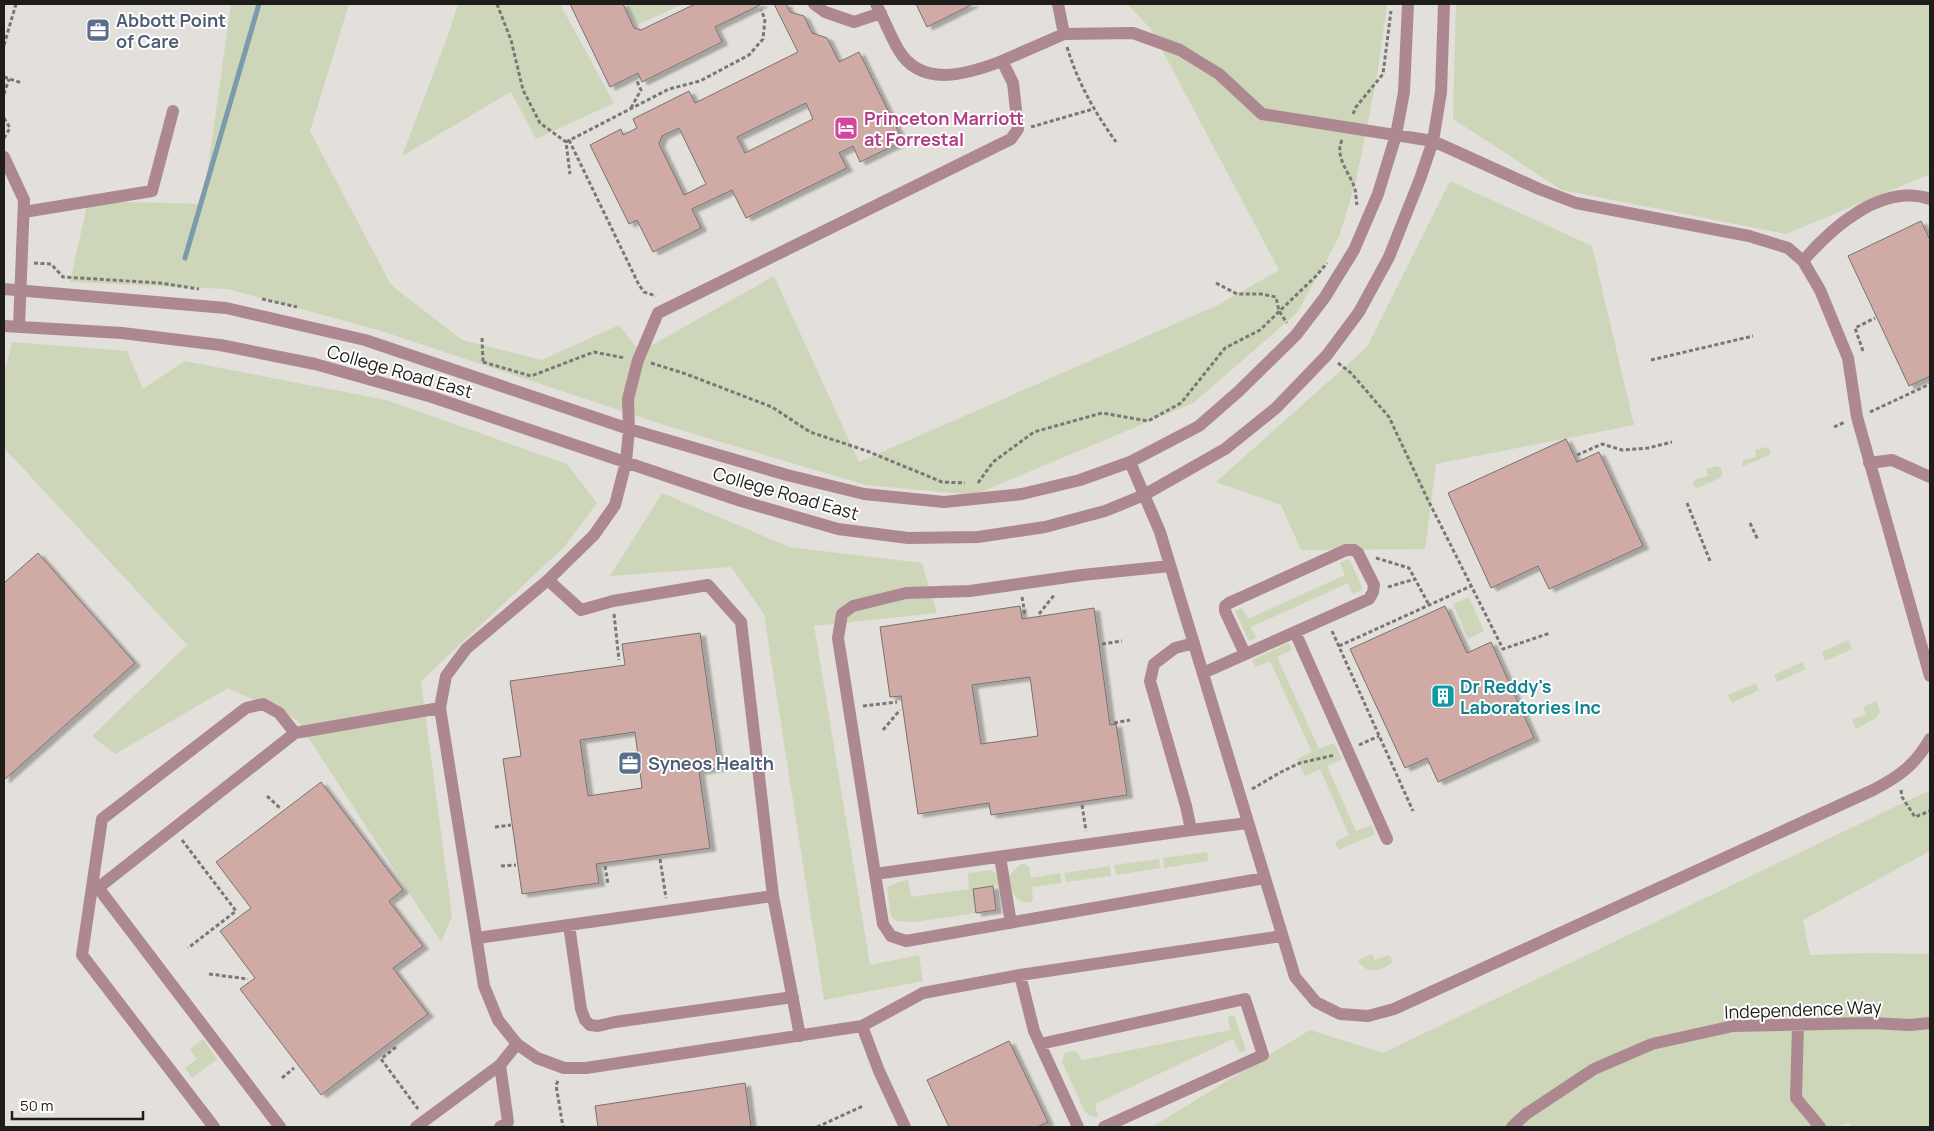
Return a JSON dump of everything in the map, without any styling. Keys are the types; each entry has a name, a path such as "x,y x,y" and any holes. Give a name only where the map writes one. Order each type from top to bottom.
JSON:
{"street":[{"path":"814,4 825,12 854,22 878,8 899,51 916,68 941,76 972,73 1064,34 1133,33 1180,50 1219,74 1262,114 1433,141 1576,203 1749,236 1788,248 1803,260 1820,290 1848,358 1857,418 1930,676"},
{"path":"1058,4 1064,34"},
{"name":"College Road East","path":"4,289 226,308 365,340 629,428 787,475 856,492 944,502 1022,494 1080,480 1130,462 1198,426 1239,391 1296,335 1325,297 1354,250 1378,194 1396,135 1404,92 1408,4"},
{"name":"College Road East","path":"4,326 122,333 220,345 315,364 432,397 742,501 838,529 908,538 978,537 1046,527 1105,511 1144,494 1226,449 1276,408 1327,355 1359,312 1389,257 1433,141 1441,92 1444,4"},
{"path":"1002,61 1013,83 1018,129 1011,139 658,313 638,360 628,399 629,428 626,462 615,505 594,536 548,580 466,648 446,676 440,708 484,986 498,1020 517,1044 538,1058 564,1068 586,1068 862,1026 923,993 1020,975 1282,936"},
{"path":"24,212 152,191 173,111"},
{"path":"4,157 24,200 19,327"},
{"path":"1803,260 1823,237 1858,212 1890,197 1918,195 1930,199"},
{"path":"1869,463 1892,460 1930,477"},
{"path":"1130,462 1160,532 1295,977 1316,1002 1340,1014 1368,1016 1394,1009 1898,777 1916,761 1930,739"},
{"path":"1203,673 1369,599 1374,592 1374,585 1358,553 1354,550 1346,550 1229,603 1225,611 1244,654"},
{"path":"1170,566 1082,575 970,592 906,592 853,606 842,614 838,638 883,924 891,936 906,941 1265,878"},
{"path":"548,580 581,610 612,601 708,585 741,622 773,896 800,1036"},
{"path":"1295,632 1387,839"},
{"path":"1191,830 1186,806 1150,681 1154,664 1176,648 1194,643"},
{"path":"214,1127 82,955 95,885 102,819 246,708 263,704 279,713 295,733"},
{"path":"95,885 173,829 295,733 440,708"},
{"path":"875,874 1248,823"},
{"path":"1000,857 1011,923"},
{"path":"95,885 280,1127"},
{"path":"476,938 773,896"},
{"path":"569,925 581,1009 590,1025 598,1026 793,997"},
{"path":"1020,975 1034,1031 1078,1127"},
{"path":"1040,1044 1245,999 1263,1055 1104,1127"},
{"name":"Independence Way","path":"1512,1127 1526,1114 1594,1069 1652,1044 1733,1026 1910,1025 1930,1023"},
{"path":"1798,1025 1796,1098 1820,1127"},
{"name":"Independence Way","path":"1910,1025 1930,1029"},
{"path":"862,1026 878,1071 905,1127"},
{"path":"421,1124 500,1066 517,1044"},
{"path":"500,1066 508,1122 500,1127"}],"path":[{"path":"4,45 16,4"},
{"path":"497,4 511,40 523,90 540,123 567,141 639,285 644,292 653,296 663,296"},
{"path":"1358,208 1355,190 1342,160 1339,147 1356,107 1382,74 1392,4"},
{"path":"567,141 669,88 700,81 749,54 763,39 765,20 761,10"},
{"path":"1064,34 1073,65 1093,109 1116,142"},
{"path":"4,77 22,83"},
{"path":"4,94 9,79"},
{"path":"631,108 641,90 636,79"},
{"path":"1037,126 1093,109"},
{"path":"4,118 10,128 4,138"},
{"path":"567,141 570,174"},
{"path":"977,484 993,462 1034,432 1102,413 1148,421 1181,403 1225,348 1260,330 1318,275 1329,260"},
{"path":"21,263 51,264 63,277 160,283 208,291"},
{"path":"1216,284 1237,294 1261,294 1276,297 1279,311 1296,335"},
{"path":"255,298 301,308"},
{"path":"1651,360 1753,336"},
{"path":"482,338 483,362"},
{"path":"474,359 531,376 594,352 638,360 686,374 772,407 810,432 867,451 942,482 968,484"},
{"path":"1327,355 1351,373 1389,417 1503,650 1550,633"},
{"path":"1870,412 1930,384"},
{"path":"1577,455 1602,444 1622,450 1648,448 1672,442"},
{"path":"1687,503 1710,561"},
{"path":"1750,523 1758,540"},
{"path":"1358,553 1409,568 1429,605"},
{"path":"1374,592 1415,579"},
{"path":"1339,646 1471,586"},
{"path":"1039,614 1056,593"},
{"path":"612,601 619,660"},
{"path":"1326,618 1413,811"},
{"path":"1102,644 1122,641"},
{"path":"849,708 897,702"},
{"path":"882,730 900,710"},
{"path":"1114,723 1130,720"},
{"path":"1239,793 1252,789 1300,763 1339,754 1380,736"},
{"path":"1898,777 1902,797 1915,816 1930,811"},
{"path":"267,796 280,808"},
{"path":"1082,804 1088,844"},
{"path":"495,826 511,825"},
{"path":"173,829 236,911 188,948"},
{"path":"660,859 668,911"},
{"path":"501,866 516,865"},
{"path":"606,866 608,884"},
{"path":"209,974 248,978"},
{"path":"396,1047 381,1059 421,1124"},
{"path":"282,1078 294,1068"},
{"path":"563,1127 556,1085 564,1068"},
{"path":"817,1127 863,1106"}],"green space":[{"path":"231,4 349,4 310,131 391,285 462,340 542,360 619,325 640,352 774,276 859,462 1218,305 1279,270 1151,29 1127,4 1387,4 1378,70 1356,181 1339,237 1297,313 1193,403 974,495 866,485 667,426 378,330 228,289 70,282 88,201 203,204"},
{"path":"458,4 560,4 614,103 536,139 511,92 402,156"},
{"path":"626,4 683,4 637,25"},
{"path":"1456,4 1930,4 1930,174 1786,234 1562,190 1453,119"},
{"path":"1450,181 1592,246 1634,425 1436,464 1425,549 1301,550 1281,505 1216,482 1367,347"},
{"path":"12,342 127,351 143,389 185,361 386,400 567,464 597,503 564,547 421,681 452,916 441,942 297,720 228,688 115,754 92,736 187,645 4,448 4,374"},
{"path":"1767,447 1771,452 1769,455 1744,466 1742,465 1743,460 1756,457 1755,450"},
{"path":"1717,466 1721,468 1723,475 1720,478 1698,488 1694,486 1693,483 1696,479 1708,476 1706,469"},
{"path":"662,493 789,547 922,563 937,613 814,626 870,965 919,955 923,981 824,1000 764,614 731,567 610,576"},
{"path":"1349,559 1363,589 1353,594 1348,583 1251,627 1256,638 1249,641 1235,611 1242,608 1248,619 1345,575 1340,563"},
{"path":"1469,597 1484,631 1468,639 1453,604"},
{"path":"1848,640 1852,649 1825,661 1822,652"},
{"path":"1289,643 1292,650 1277,657 1319,749 1334,743 1342,759 1327,766 1356,831 1371,825 1375,834 1339,850 1335,842 1349,835 1320,769 1305,776 1297,759 1312,752 1270,661 1256,667 1252,660"},
{"path":"1802,662 1806,669 1777,682 1774,675"},
{"path":"1756,683 1759,690 1732,703 1728,695"},
{"path":"1877,701 1880,711 1876,718 1856,729 1852,720 1866,714 1863,707"},
{"path":"1930,790 1930,851 1803,920 1810,955 1867,953 1930,954 1930,1127 1853,1127 1848,1123 1837,1127 1152,1127 1310,1030 1383,1053"},
{"path":"1207,852 1208,861 1164,868 1163,858"},
{"path":"1159,859 1160,868 1116,875 1114,865"},
{"path":"1021,864 1029,867 1031,878 1060,873 1062,883 1032,887 1033,899 1031,902 1021,901 1017,898 1011,887 1009,877"},
{"path":"1110,866 1111,876 1066,882 1064,873"},
{"path":"991,870 999,876 1000,885 973,889 976,913 914,922 896,921 891,916 887,888 891,885 908,879 911,897 969,889 968,873"},
{"path":"1372,954 1375,960 1389,955 1392,962 1378,970 1369,970 1361,965 1358,960"},
{"path":"1234,1015 1246,1050 1240,1053 1233,1039 1095,1104 1098,1117 1090,1116 1084,1110 1062,1062 1065,1053 1074,1051 1078,1053 1082,1060 1230,1030 1228,1017"},
{"path":"203,1039 217,1059 192,1078 185,1068 197,1059 190,1049"}],"building":[{"path":"570,4 623,4 634,28 641,30 695,4 762,4 715,27 722,42 642,82 638,73 610,87"},
{"name":"Princeton Marriott at Forrestal","path":"774,4 786,4 790,12 804,16 812,33 827,38 839,62 859,52 903,141 860,162 853,146 839,153 847,168 746,218 732,190 692,209 701,228 653,252 637,220 629,224 590,145 621,129 623,135 637,128 633,119 689,91 695,103 798,52","holes":["806,103 813,119 745,153 737,137","679,128 706,184 684,195 659,144 662,136"]},
{"path":"916,4 973,4 927,27"},
{"path":"1921,221 1930,240 1930,376 1909,386 1848,256"},
{"path":"1566,439 1577,462 1599,452 1643,546 1549,589 1538,566 1491,588 1448,493"},
{"path":"38,553 135,663 4,780 4,583"},
{"path":"1020,606 1022,619 1094,608 1110,725 1116,724 1127,795 991,815 989,803 918,814 901,696 890,697 880,627","holes":["1030,677 1038,736 981,744 972,685"]},
{"name":"Dr Reddy's Laboratories Inc","path":"1445,606 1467,653 1491,642 1534,738 1438,782 1427,758 1405,768 1350,649"},
{"path":"700,633 719,768 699,771 710,848 596,864 599,883 522,894 503,759 521,756 510,681 625,665 622,644","holes":["635,732 642,788 588,796 580,740"]},
{"path":"321,782 403,890 389,901 423,946 393,968 428,1014 321,1095 240,989 255,978 220,931 251,908 216,862"},
{"path":"993,886 996,910 976,913 973,889"},
{"path":"1009,1041 1048,1122 1037,1127 949,1127 927,1080"},
{"path":"745,1083 751,1127 598,1127 595,1106"}],"waterway":[{"path":"185,258 259,4"}],"place":[{"name":"Abbott Point of Care","path":"98,30"},
{"name":"Princeton Marriott at Forrestal","path":"846,128"},
{"name":"Dr Reddy's Laboratories Inc","path":"1443,696"},
{"name":"Syneos Health","path":"630,763"}]}
